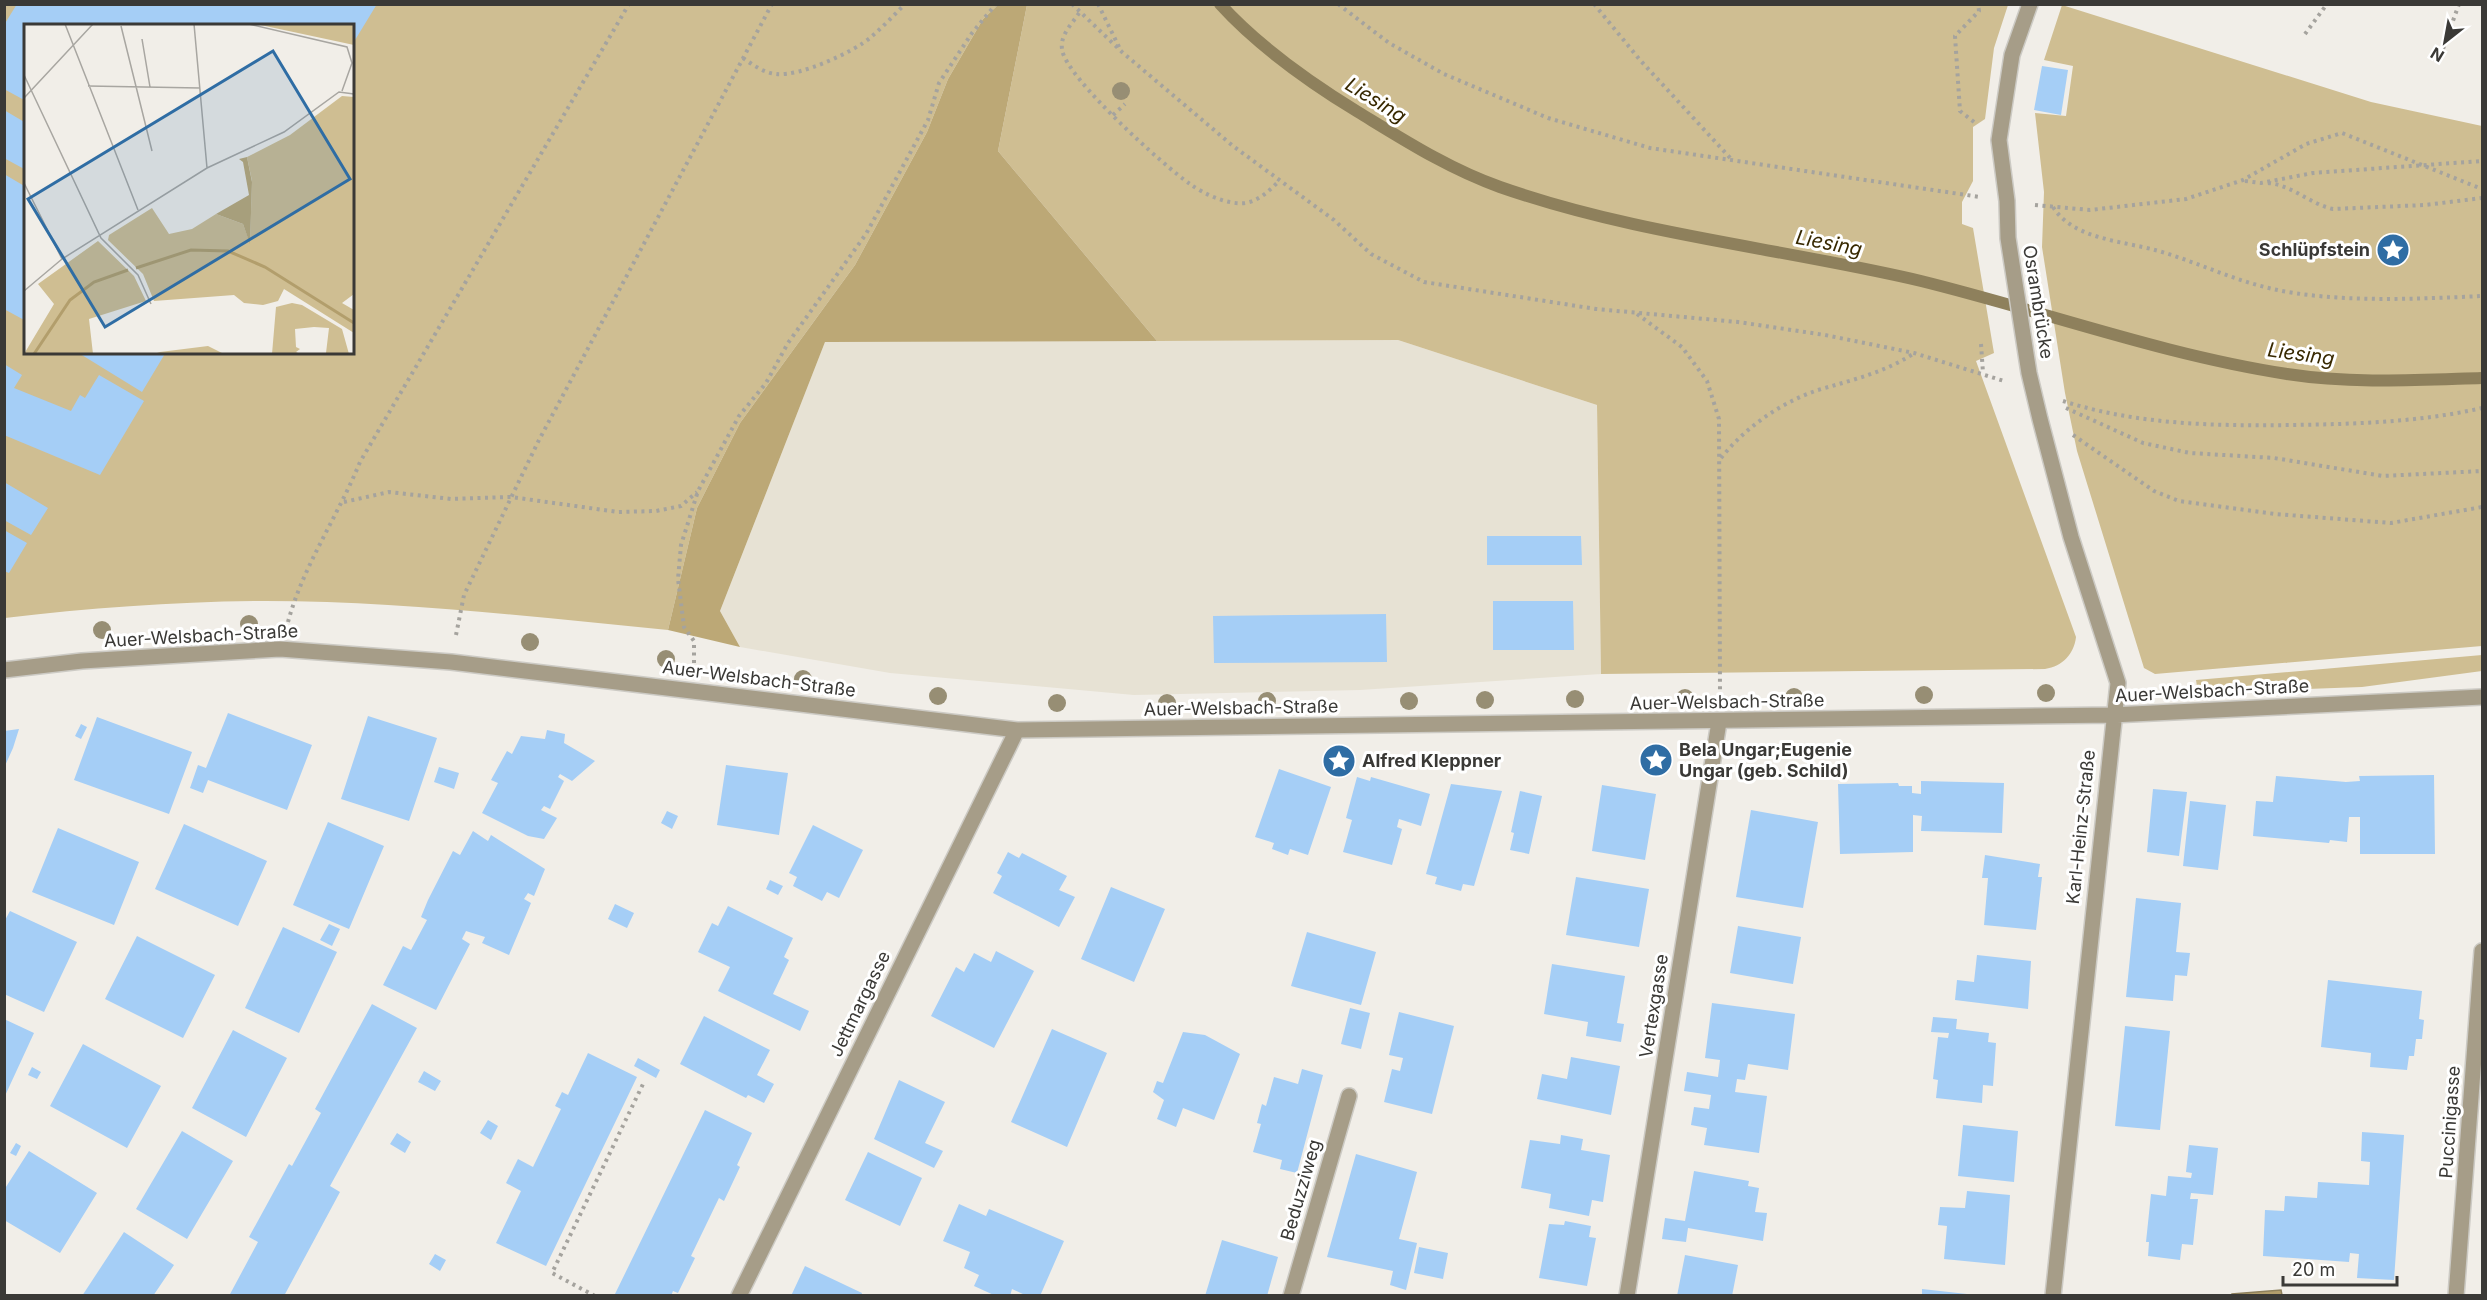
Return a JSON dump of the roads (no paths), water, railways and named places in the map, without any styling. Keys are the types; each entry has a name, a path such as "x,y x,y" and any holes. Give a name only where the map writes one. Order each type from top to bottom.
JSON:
{"street":[{"name":"Osrambrücke","path":"2030,4 2012,55 1999,140 2007,201 2008,238 2030,373"},
{"name":"Karl-Heinz-Straße","path":"2030,373 2072,537 2118,683 2112,715 2053,1296"},
{"name":"Auer-Welsbach-Straße","path":"4,670 82,661 280,649 451,662 1017,730 2112,715 2482,697"},
{"name":"Vertexgasse","path":"1627,1296 1719,722"},
{"name":"Jettmargasse","path":"740,1296 1017,730"},
{"name":"Puccinigasse","path":"2456,1296 2482,951"},
{"name":"Beduzziweg","path":"1290,1296 1349,1096"}],"waterway":[{"name":"Liesing","path":"1220,4 1251,35 1285,63 1321,89 1392,133 1481,180 1552,203 1656,229 1921,281 2149,344 2241,366 2336,379 2482,378"}],"place":[{"name":"Schlüpfstein","path":"2393,250"},
{"name":"Bela Ungar;Eugenie Ungar (geb. Schild)","path":"1656,760"},
{"name":"Alfred Kleppner","path":"1339,761"}]}
